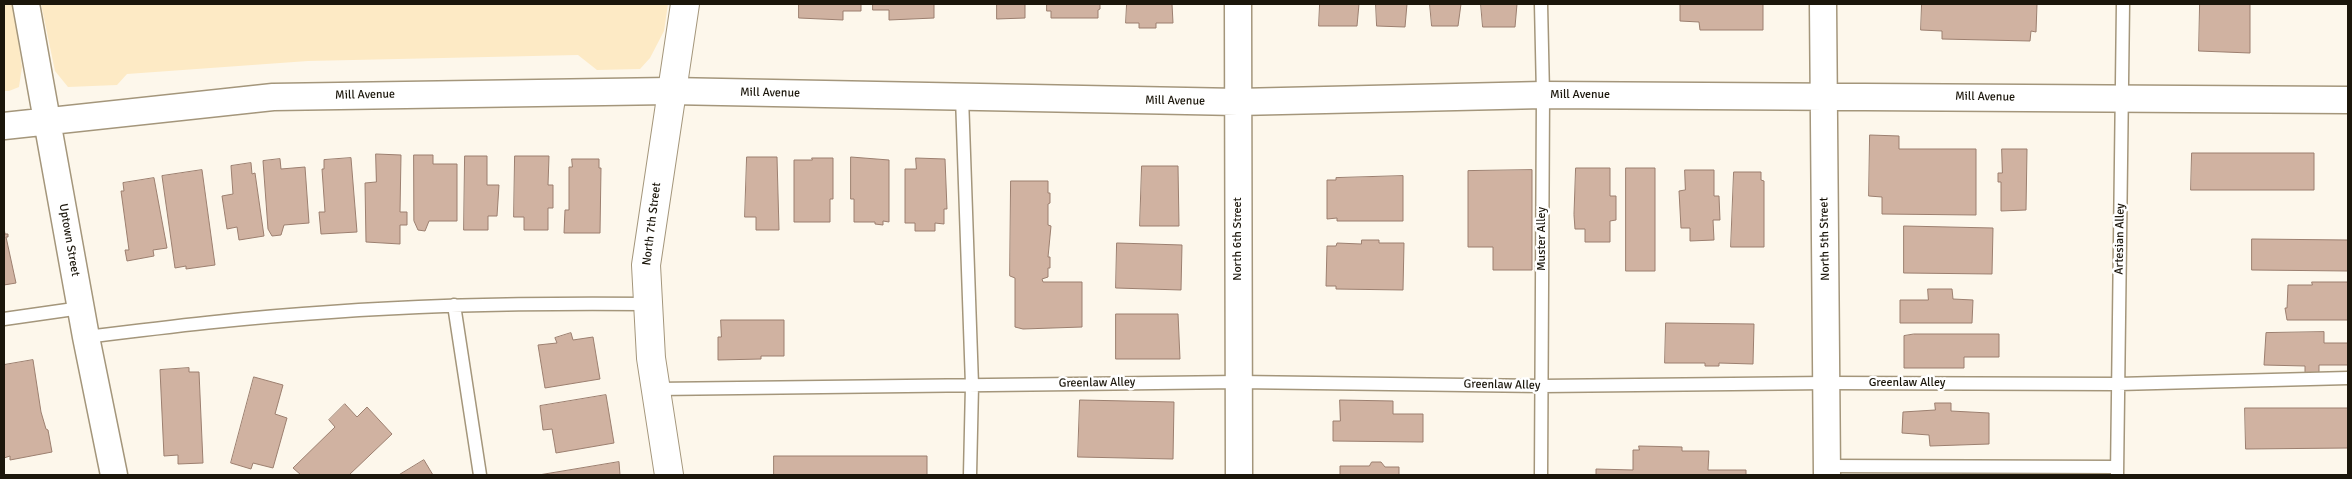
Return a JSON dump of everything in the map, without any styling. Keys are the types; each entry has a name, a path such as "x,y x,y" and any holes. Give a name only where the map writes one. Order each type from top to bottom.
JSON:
{"street":[{"name":"Uptown Street","path":"26,4 86,337 114,475"},
{"name":"North 7th Street","path":"669,475 651,358 646,264 684,4"},
{"name":"North 6th Street","path":"1238,4 1239,475"},
{"name":"North 5th Street","path":"1823,4 1822,95 1828,471"},
{"name":"Mill Avenue","path":"4,126 273,97 670,91 1238,102 1543,95 1822,95 2348,100"}],"lane":[{"name":"Muster Alley","path":"1541,4 1543,95 1541,475"},
{"name":"Artesian Alley","path":"2117,471 2123,4"},
{"path":"962,97 972,385 970,475"},
{"path":"86,337 217,321 331,312 454,305 648,304"},
{"path":"454,305 480,475"},
{"path":"4,320 81,308"},
{"name":"Greenlaw Alley","path":"656,389 1239,382 1542,386 1827,383 2118,384 2348,378"},
{"path":"1828,471 2117,471"}],"shaded area":[{"path":"4,4 13,4 22,67 19,87 9,91 4,91"},
{"path":"41,4 668,4 664,31 650,58 640,69 597,70 578,55 308,61 127,74 117,85 68,87 55,71"}],"building":[{"path":"799,4 861,4 861,11 843,11 843,20 799,18"},
{"path":"873,4 934,4 934,18 889,20 889,10 873,10"},
{"path":"997,4 1025,4 1025,18 997,19"},
{"path":"1047,4 1100,4 1100,9 1098,10 1098,18 1051,18 1051,11 1047,11"},
{"path":"1127,4 1172,4 1173,23 1156,23 1156,28 1139,28 1139,23 1126,23"},
{"path":"1320,4 1359,4 1357,26 1319,26"},
{"path":"1376,4 1407,4 1405,27 1377,26"},
{"path":"1430,4 1461,4 1458,26 1432,26"},
{"path":"1481,4 1517,4 1515,27 1483,27"},
{"path":"1675,4 1763,4 1763,30 1700,30 1699,22 1680,21 1680,5"},
{"path":"1922,4 2037,4 2036,32 2031,31 2030,41 1942,39 1942,31 1921,30"},
{"path":"2200,4 2250,4 2250,53 2199,51"},
{"path":"1870,135 1899,136 1899,149 1976,149 1976,215 1882,214 1882,197 1869,196"},
{"path":"2002,149 2027,149 2026,210 2001,211 2001,182 1998,182 1998,173 2002,173"},
{"path":"2192,153 2314,153 2314,190 2191,190"},
{"path":"376,154 401,155 400,212 407,212 407,225 400,225 400,244 366,242 365,183 376,182"},
{"path":"414,155 433,155 433,164 457,164 457,221 429,221 425,231 418,230 414,221"},
{"path":"465,156 487,156 487,185 499,185 497,216 488,216 488,230 464,230"},
{"path":"515,156 549,156 548,185 553,185 553,208 548,208 548,230 524,230 524,217 514,217"},
{"path":"747,157 777,157 779,230 756,230 756,217 745,217"},
{"path":"851,157 889,160 889,222 883,221 883,225 875,224 875,222 854,222 854,199 851,199"},
{"path":"351,158 357,232 321,234 319,212 325,212 322,169 324,169 324,160"},
{"path":"812,158 833,158 833,199 830,199 830,222 794,222 794,160 812,160"},
{"path":"916,158 945,159 947,209 944,209 944,224 935,223 935,231 915,231 915,223 905,223 905,169 916,169"},
{"path":"280,159 281,169 305,167 309,223 284,225 281,235 272,236 268,229 263,161"},
{"path":"572,159 599,159 599,168 601,168 600,233 564,233 565,210 569,210 569,167 572,167"},
{"path":"251,163 252,174 255,173 264,236 239,240 237,227 227,229 222,196 233,194 231,166"},
{"path":"1142,166 1178,166 1179,226 1140,226"},
{"path":"1576,168 1610,168 1610,196 1616,196 1616,220 1610,221 1610,242 1585,242 1585,229 1575,229"},
{"path":"1626,168 1655,168 1655,271 1626,271"},
{"path":"202,170 215,265 186,269 186,266 175,268 162,176"},
{"path":"1532,170 1532,270 1493,270 1493,247 1468,247 1468,171"},
{"path":"1685,170 1714,170 1714,196 1719,196 1720,220 1713,220 1714,240 1690,241 1690,228 1681,228 1679,191 1685,190"},
{"path":"1734,172 1761,172 1761,180 1764,181 1764,247 1731,247"},
{"path":"1403,176 1403,221 1337,221 1337,218 1327,219 1327,180 1336,180 1336,178"},
{"path":"154,178 167,248 153,250 154,256 127,261 125,250 129,250 121,191 124,191 123,183"},
{"path":"1011,181 1048,181 1050,203 1048,204 1048,225 1051,226 1048,257 1050,257 1050,268 1048,268 1048,277 1042,279 1043,282 1082,282 1082,327 1023,329 1015,327 1015,278 1010,276"},
{"path":"1904,226 1993,228 1992,274 1904,273"},
{"path":"4,228 5,234 8,234 8,237 6,237 16,283 4,285"},
{"path":"2252,239 2348,240 2348,271 2252,270"},
{"path":"1362,240 1379,240 1379,243 1404,243 1403,290 1336,289 1336,286 1326,286 1327,246 1336,246 1337,243 1361,244"},
{"path":"1117,243 1182,245 1181,290 1116,288"},
{"path":"2312,282 2348,282 2348,320 2287,320 2285,308 2287,308 2288,285 2312,285"},
{"path":"1928,289 1952,289 1953,299 1973,300 1972,323 1900,323 1900,300 1928,300"},
{"path":"1116,314 1178,314 1180,359 1116,359"},
{"path":"721,320 784,320 784,356 761,356 761,359 718,360 718,337 721,337"},
{"path":"1666,323 1754,324 1753,364 1719,363 1719,366 1705,366 1705,363 1665,363"},
{"path":"2324,332 2324,343 2348,343 2348,365 2319,365 2319,373 2305,373 2305,366 2264,365 2266,333"},
{"path":"571,333 573,340 593,337 600,379 545,388 538,345 557,343 555,338"},
{"path":"1914,334 1999,334 1999,357 1964,357 1964,368 1904,368 1904,336"},
{"path":"33,360 41,412 46,429 48,430 52,452 10,460 10,456 4,458 4,365"},
{"path":"189,368 189,372 199,372 203,463 178,464 178,455 164,456 160,370"},
{"path":"254,377 283,385 275,414 287,418 273,468 253,463 251,469 231,463"},
{"path":"606,395 614,443 556,453 552,429 543,430 540,406"},
{"path":"1080,400 1174,402 1173,459 1078,457"},
{"path":"1340,400 1393,401 1393,414 1423,414 1423,442 1333,441 1333,421 1340,421"},
{"path":"1935,403 1951,403 1951,411 1989,413 1989,444 1930,446 1929,435 1902,433 1903,412 1935,410"},
{"path":"345,404 357,417 367,407 392,434 349,475 301,475 293,468 335,427 329,420"},
{"path":"2245,408 2348,408 2348,448 2246,449"},
{"path":"1639,446 1682,447 1682,451 1709,451 1708,470 1746,470 1746,475 1596,475 1596,469 1633,470 1633,450 1639,450"},
{"path":"774,456 927,456 927,475 774,475"},
{"path":"424,460 433,475 399,475"},
{"path":"619,462 620,475 539,475"},
{"path":"1372,462 1381,462 1385,467 1399,467 1399,475 1340,475 1340,466 1369,466"}]}
